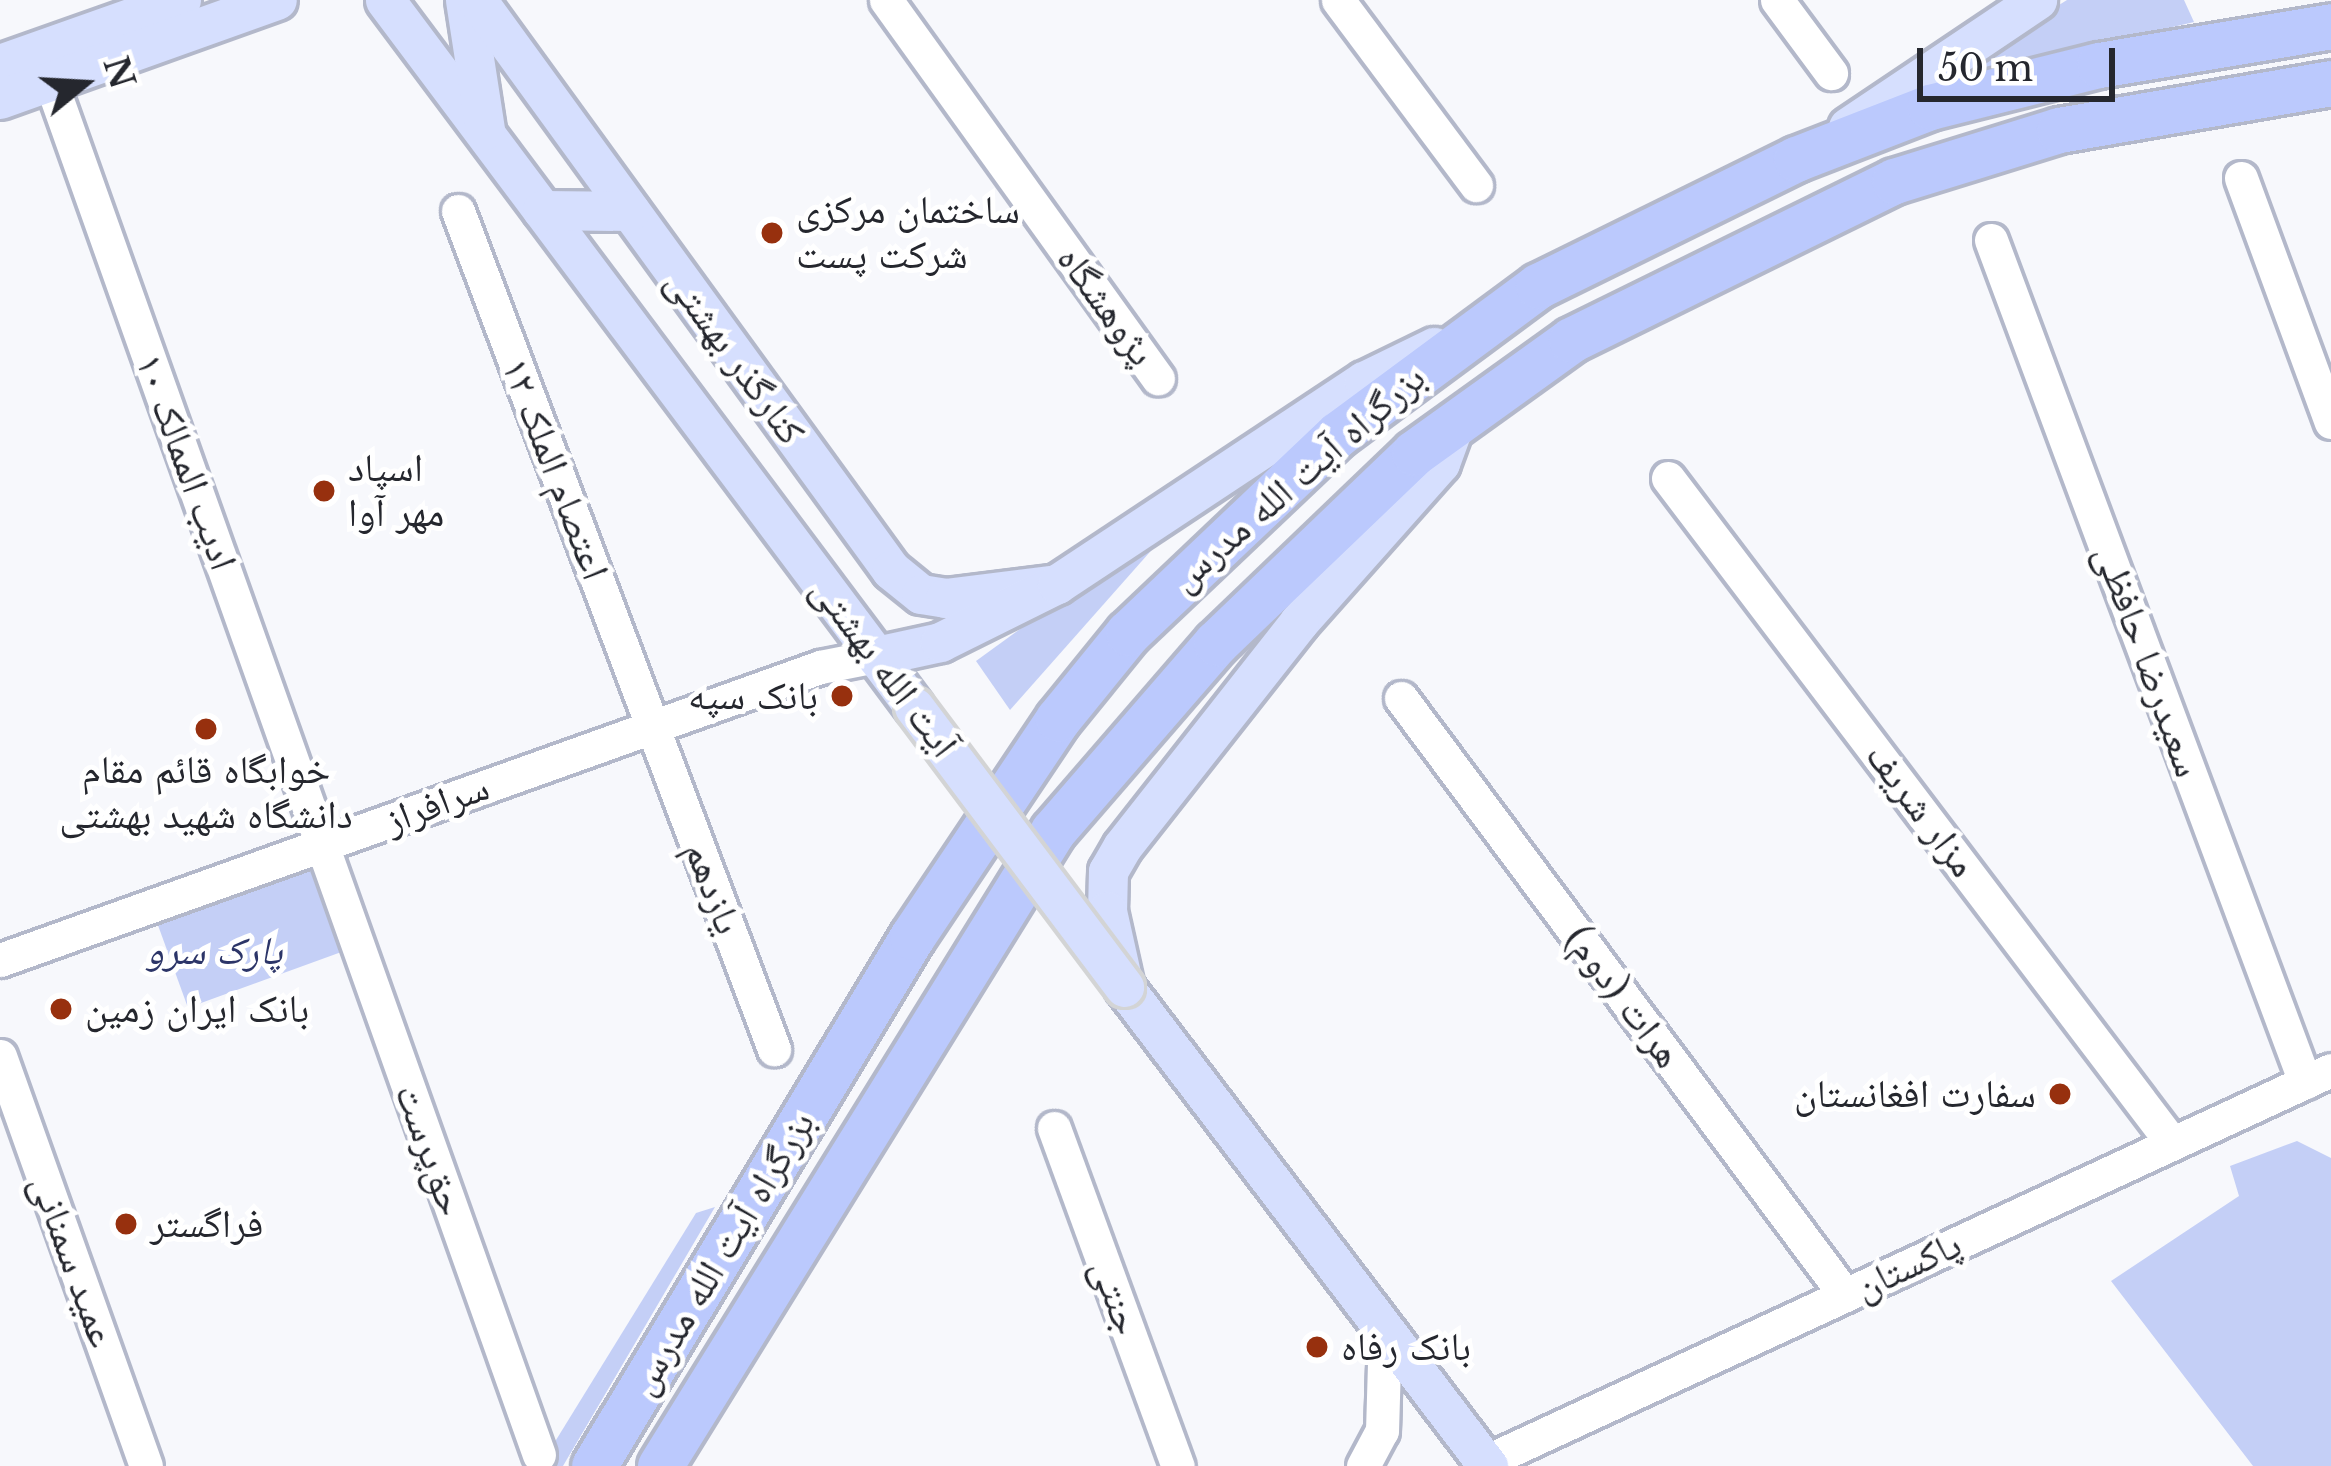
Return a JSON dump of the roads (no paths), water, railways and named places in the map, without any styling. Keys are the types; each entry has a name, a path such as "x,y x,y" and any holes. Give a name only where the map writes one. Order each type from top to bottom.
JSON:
{"highway":[{"name":"بزرگراه آیت الله مدرس","path":"594,1466 912,937 1058,719 1127,633 1254,507 1471,330 1577,264 1796,159 1930,107 2078,70 2331,26"},
{"name":"بزرگراه آیت الله مدرس","path":"659,1466 1053,831 1216,643 1455,422 1571,340 1913,173 2059,130 2331,82"}],"main road":[{"path":"0,64 181,0"},
{"path":"0,98 277,0"},
{"name":"آیت الله بهشتی","path":"385,0 1124,987 1386,1351 1486,1464"},
{"path":"465,0 486,134"},
{"name":"کنارگذر بهشتی","path":"477,0 882,560 914,590 967,599 1057,584"},
{"path":"1796,159 2037,0"},
{"path":"542,210 630,211"},
{"path":"876,656 940,642 1057,584 1364,381 1471,330"},
{"path":"748,484 754,382"},
{"path":"1124,987 1107,911 1115,859 1299,622 1440,463 1455,422"}],"street":[{"name":"پژوهشگاه","path":"886,0 1157,378"},
{"path":"1337,0 1476,185"},
{"path":"1777,0 1831,73"},
{"name":"ادیب الممالک ۱۰","path":"50,80 322,845"},
{"path":"2241,178 2331,422"},
{"name":"اعتصام الملک ۱۲","path":"458,212 653,727"},
{"name":"سعیدرضا حافظی","path":"1991,240 2318,1076"},
{"name":"مزار شریف","path":"1668,478 2172,1144"},
{"name":"سرافراز","path":"0,960 838,661 876,656"},
{"name":"هرات (دوم)","path":"1401,698 1845,1295"},
{"name":"یازدهم","path":"653,727 774,1049"},
{"name":"حق‌پرست","path":"322,845 539,1455"},
{"name":"عمید سمنانی","path":"0,1056 146,1466"},
{"name":"پاکستان","path":"1486,1464 2318,1076"},
{"name":"جنتی","path":"1054,1128 1178,1466"},
{"path":"1364,1466 1382,1430 1386,1351"}],"place":[{"name":"ساختمان مرکزی شرکت پست","path":"772,233"},
{"name":"اسپاد مهر آوا","path":"324,491"},
{"name":"بانک سپه","path":"842,696"},
{"name":"خوابگاه قائم مقام دانشگاه شهید بهشتی","path":"206,729"},
{"name":"بانک ایران زمین","path":"61,1009"},
{"name":"سفارت افغانستان","path":"2060,1094"},
{"name":"فراگستر","path":"126,1224"},
{"name":"بانک رفاه","path":"1317,1347"}],"park label":[{"name":"پارک سرو","path":"214,951"}]}
